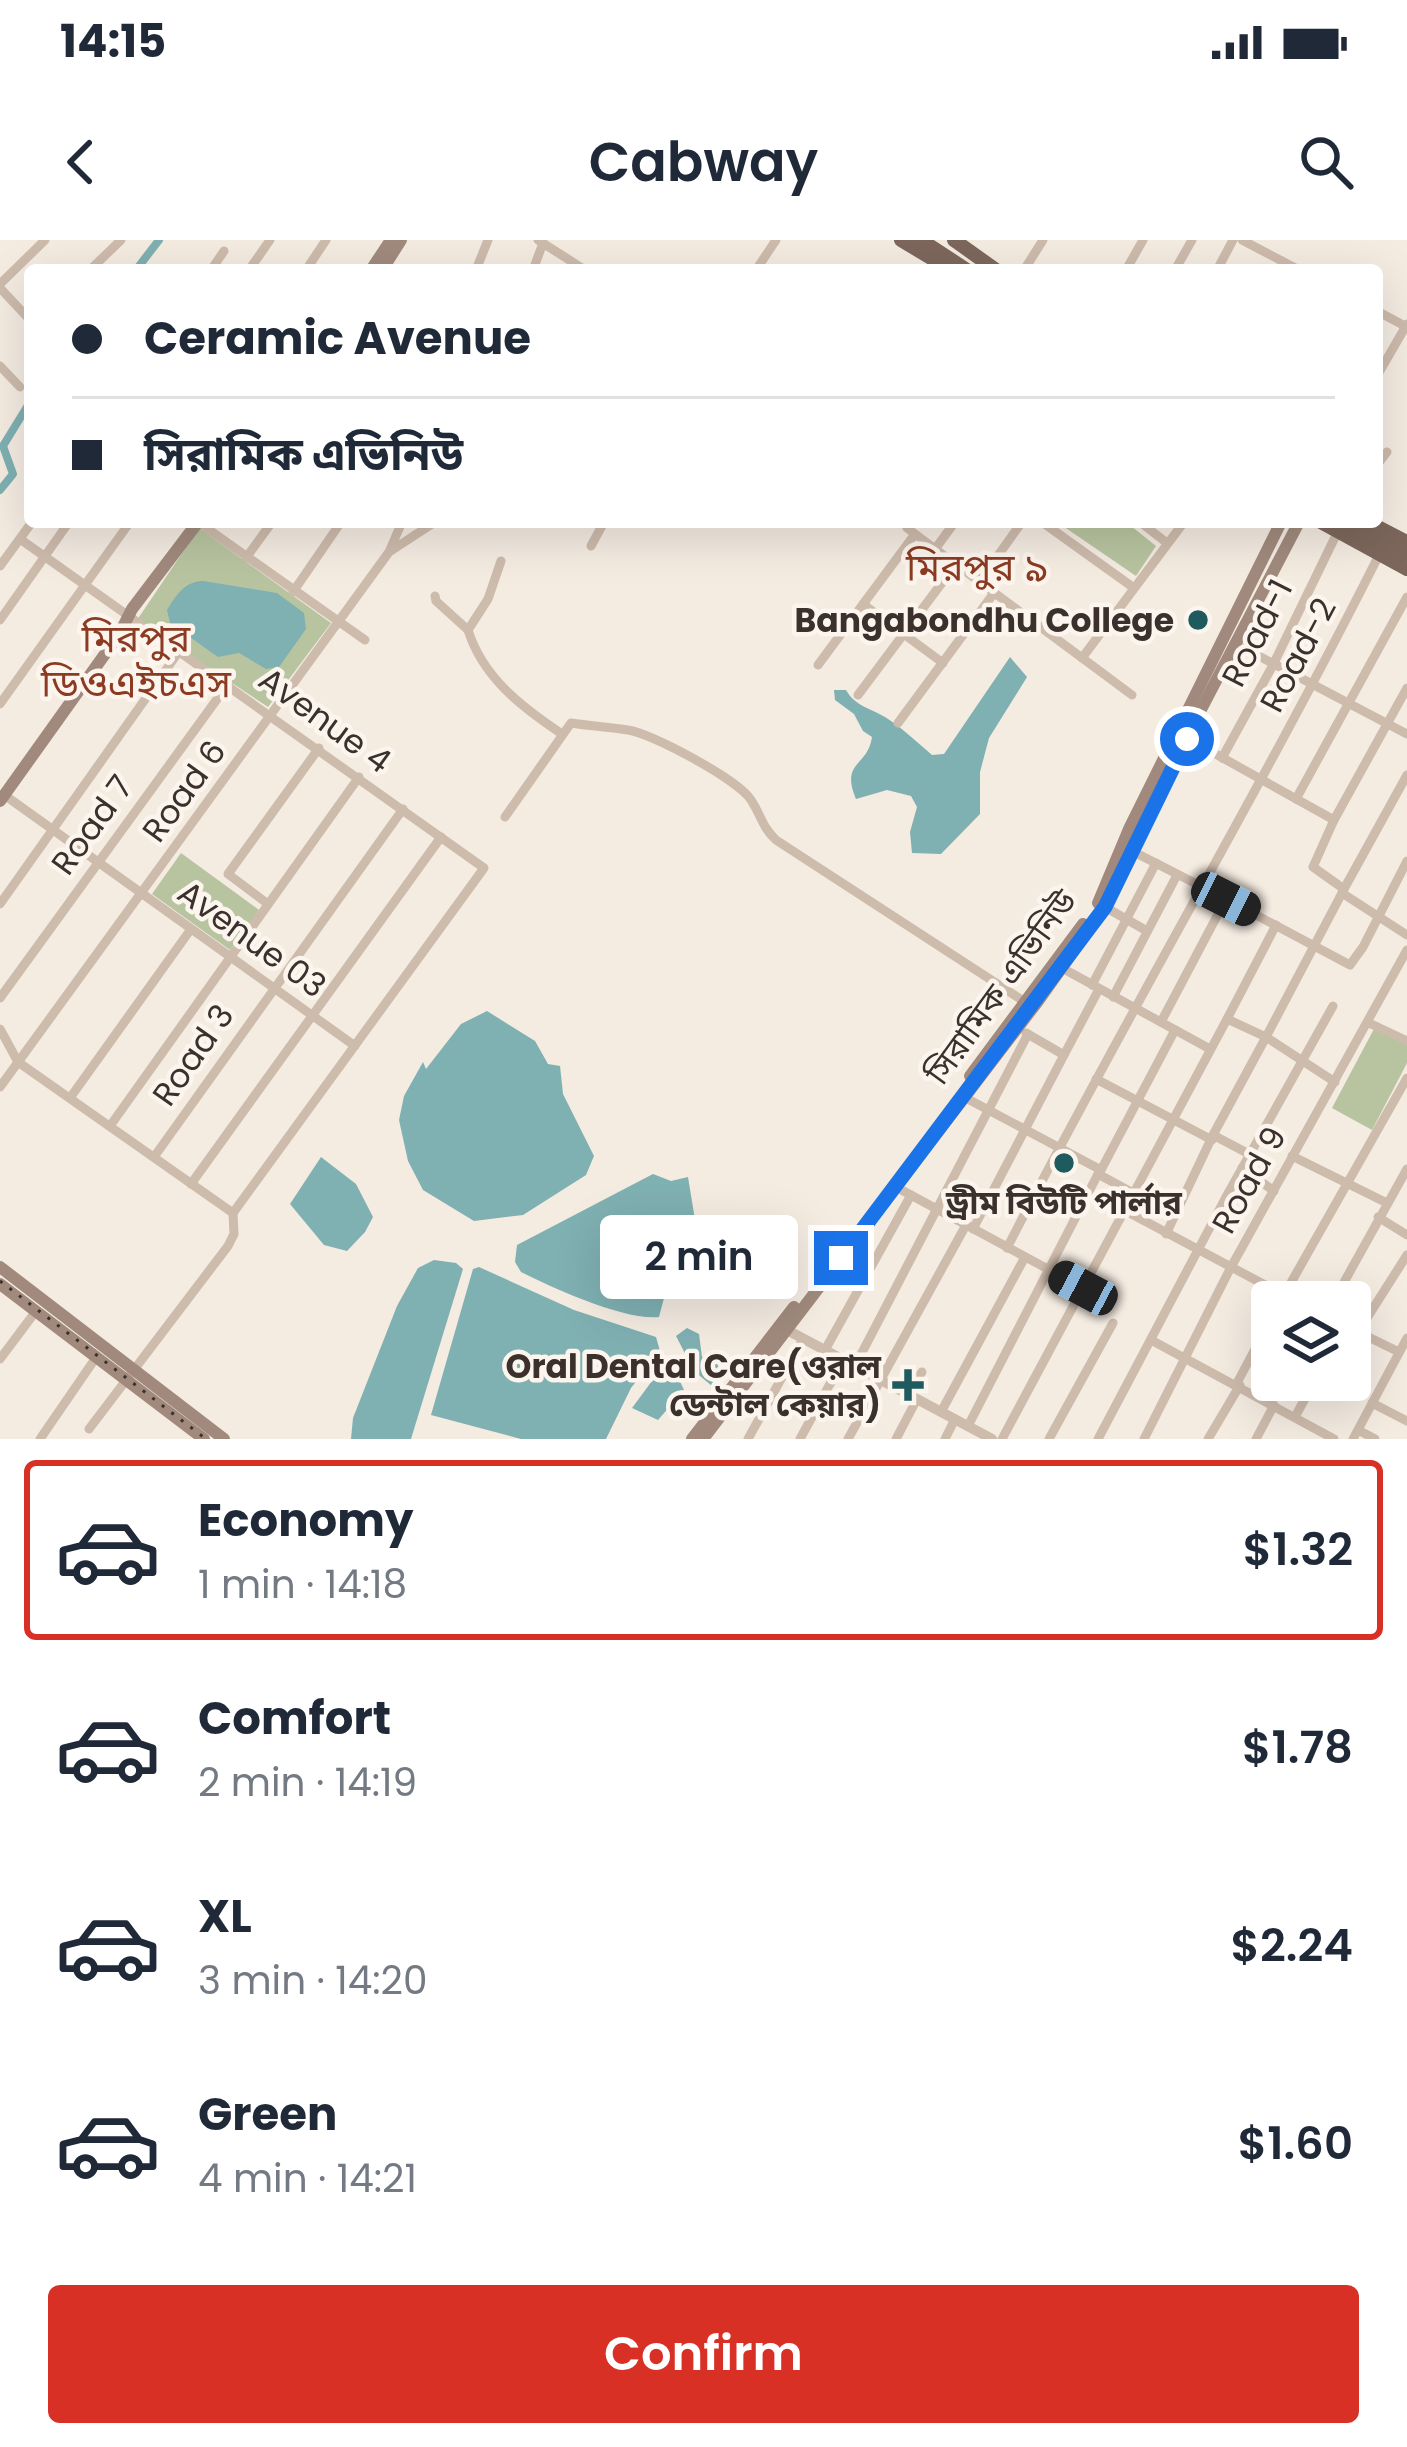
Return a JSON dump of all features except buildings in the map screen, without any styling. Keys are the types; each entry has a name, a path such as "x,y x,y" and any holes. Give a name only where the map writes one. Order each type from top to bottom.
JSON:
{"main road":[{"path":"901,240 941,264"},
{"path":"921,240 958,264"},
{"path":"938,240 973,264"},
{"path":"953,240 987,264"},
{"path":"2,796 194,528"},
{"name":"সিরামিক এভিনিউ","path":"692,1439 1032,1001 1099,902 1129,829 1278,528"},
{"path":"1032,1001 1105,907 1296,528"},
{"path":"1343,528 1407,569"},
{"path":"1346,528 1407,548"},
{"path":"1365,528 1407,548"},
{"path":"1377,528 1407,548"},
{"name":"সিরামিক এভিনিউ","path":"711,1437 964,1097 1023,1031 1032,1001"},
{"path":"0,1267 204,1439"},
{"path":"0,1284 97,1356 224,1439"}],"street":[{"path":"24,313 0,286 45,240"},
{"path":"96,264 121,240"},
{"path":"1238,240 1287,264"},
{"path":"541,242 576,264"},
{"path":"215,264 224,251"},
{"path":"1383,365 1406,325"},
{"path":"0,367 20,387"},
{"path":"1383,457 1387,452"},
{"path":"0,566 28,528"},
{"path":"0,620 65,528"},
{"path":"0,704 126,528"},
{"path":"206,528 365,640"},
{"path":"246,558 268,528"},
{"path":"293,592 337,528"},
{"name":"Road 6","path":"0,1087 274,715 389,552 399,528"},
{"path":"389,552 426,528"},
{"path":"591,546 601,528"},
{"path":"934,548 950,528"},
{"path":"979,582 1018,528"},
{"path":"1050,528 1134,588"},
{"path":"1147,528 1166,543"},
{"path":"1082,658 1179,528"},
{"name":"Road-1","path":"1222,758 1274,665 1339,528"},
{"path":"818,664 911,531 1132,695"},
{"name":"Avenue 4","path":"20,538 484,868 355,1046"},
{"name":"Road-2","path":"1007,1248 1313,687 1380,554"},
{"path":"468,631 488,599 501,561"},
{"path":"858,695 956,564"},
{"path":"898,723 994,593"},
{"path":"435,596 468,631 496,684 562,734"},
{"path":"1296,799 1407,597"},
{"path":"863,604 943,663"},
{"path":"1234,643 1407,734"},
{"path":"0,904 180,650"},
{"name":"Road 7","path":"0,998 228,684"},
{"path":"1407,688 1313,867 1407,935"},
{"path":"505,817 571,723 642,735 721,776 752,800 763,828 776,840 1032,1001"},
{"path":"1187,739 1334,820"},
{"path":"268,904 229,875 320,748"},
{"path":"1166,1234 1212,1137 1407,775"},
{"path":"110,1126 359,777"},
{"name":"Avenue 03","path":"2,796 355,1046"},
{"name":"Road 3","path":"154,1157 403,809"},
{"path":"191,1184 441,837"},
{"path":"1132,850 1350,965 1407,861"},
{"path":"848,1439 1064,1055 1156,863"},
{"path":"1113,997 1177,875"},
{"path":"1161,1022 1226,899"},
{"path":"1105,907 1148,931"},
{"path":"1002,1439 1276,925"},
{"path":"70,1098 191,929"},
{"name":"Road 9","path":"1144,1439 1230,1269 1407,950"},
{"path":"1062,968 1210,1049"},
{"path":"1098,1439 1333,1006"},
{"path":"1227,1019 1266,1037 1335,1082"},
{"path":"1369,1023 1407,1041"},
{"path":"0,1029 18,1062 233,1213"},
{"path":"968,1426 1046,1269 1175,1030"},
{"path":"855,1366 1023,1031 1064,1055"},
{"path":"89,1429 228,1246 234,1234 233,1213 355,1046"},
{"path":"1096,1078 1136,1102 1249,1154"},
{"path":"1292,1281 1407,1078"},
{"path":"964,1097 1132,1193"},
{"path":"1292,1156 1388,1203"},
{"path":"1242,1168 1274,1191"},
{"path":"1344,1281 1407,1169"},
{"path":"896,1187 1083,1288"},
{"path":"1395,1191 1407,1197"},
{"path":"825,1350 911,1196"},
{"path":"1124,1210 1251,1281"},
{"path":"1378,1217 1407,1235"},
{"path":"1371,1306 1407,1255"},
{"path":"941,1412 1025,1257"},
{"path":"0,1359 36,1311"},
{"path":"1049,1439 1113,1323"},
{"path":"787,1330 990,1439"},
{"path":"1371,1338 1399,1352"},
{"path":"1375,1439 1355,1434 1407,1338"},
{"path":"748,1439 803,1339"},
{"path":"1151,1340 1334,1439"},
{"path":"40,1439 97,1356"},
{"path":"800,1439 843,1360"},
{"path":"1208,1439 1251,1360"},
{"path":"896,1439 922,1372"},
{"path":"1295,1417 1304,1401"},
{"path":"1372,1403 1407,1421"},
{"path":"1256,1439 1274,1405"},
{"path":"944,1439 955,1420"},
{"path":"1304,1439 1311,1426"}],"green space":[{"path":"199,528 331,623 268,707 137,620"},
{"path":"1066,528 1134,528 1156,546 1136,576"},
{"path":"181,853 259,910 230,950 152,894"},
{"path":"1375,1027 1407,1045 1407,1063 1372,1130 1332,1108"}],"water":[{"path":"191,583 277,593 304,613 306,629 279,667 266,669 239,653 218,657 170,623 167,610 178,594"},
{"path":"1010,657 1027,677 989,738 980,772 980,814 941,854 912,853 910,832 917,807 911,796 887,790 856,799 851,778 872,737 835,700 834,690 846,690 932,755 944,754"},
{"path":"487,1011 535,1041 548,1064 560,1066 563,1094 594,1156 586,1175 523,1215 474,1221 423,1190 408,1161 399,1120 404,1096 423,1062 426,1069 461,1024"},
{"path":"321,1157 356,1184 373,1217 347,1251 324,1245 290,1204"},
{"path":"653,1174 671,1181 688,1177 696,1226 678,1245 659,1317 609,1309 521,1272 515,1262 517,1245"},
{"path":"434,1260 456,1263 463,1269 411,1439 351,1439 353,1418 397,1306 418,1268"},
{"path":"479,1267 574,1310 656,1337 660,1351 631,1388 606,1439 521,1439 431,1415 473,1269"},
{"path":"687,1328 699,1334 702,1357 723,1354 731,1358 729,1374 718,1380 718,1391 694,1371 676,1336"},
{"path":"669,1358 684,1390 658,1420 632,1408"}],"waterway":[{"path":"141,264 159,240"},
{"path":"0,490 13,474 3,446 24,412"}],"railway":[{"path":"0,1281 206,1439"}],"place":[{"name":"Bangabondhu College","path":"1198,620"},
{"name":"ড্রীম বিউটি পার্লার","path":"1064,1163"},
{"name":"Oral Dental Care(ওরাল ডেন্টাল কেয়ার)","path":"908,1385"}],"district":[{"name":"মিরপুর ৯","path":"977,567"},
{"name":"মিরপুর ডিওএইচএস","path":"136,660"}],"route":[{"path":"841,1258 1105,907 1187,739"}]}
